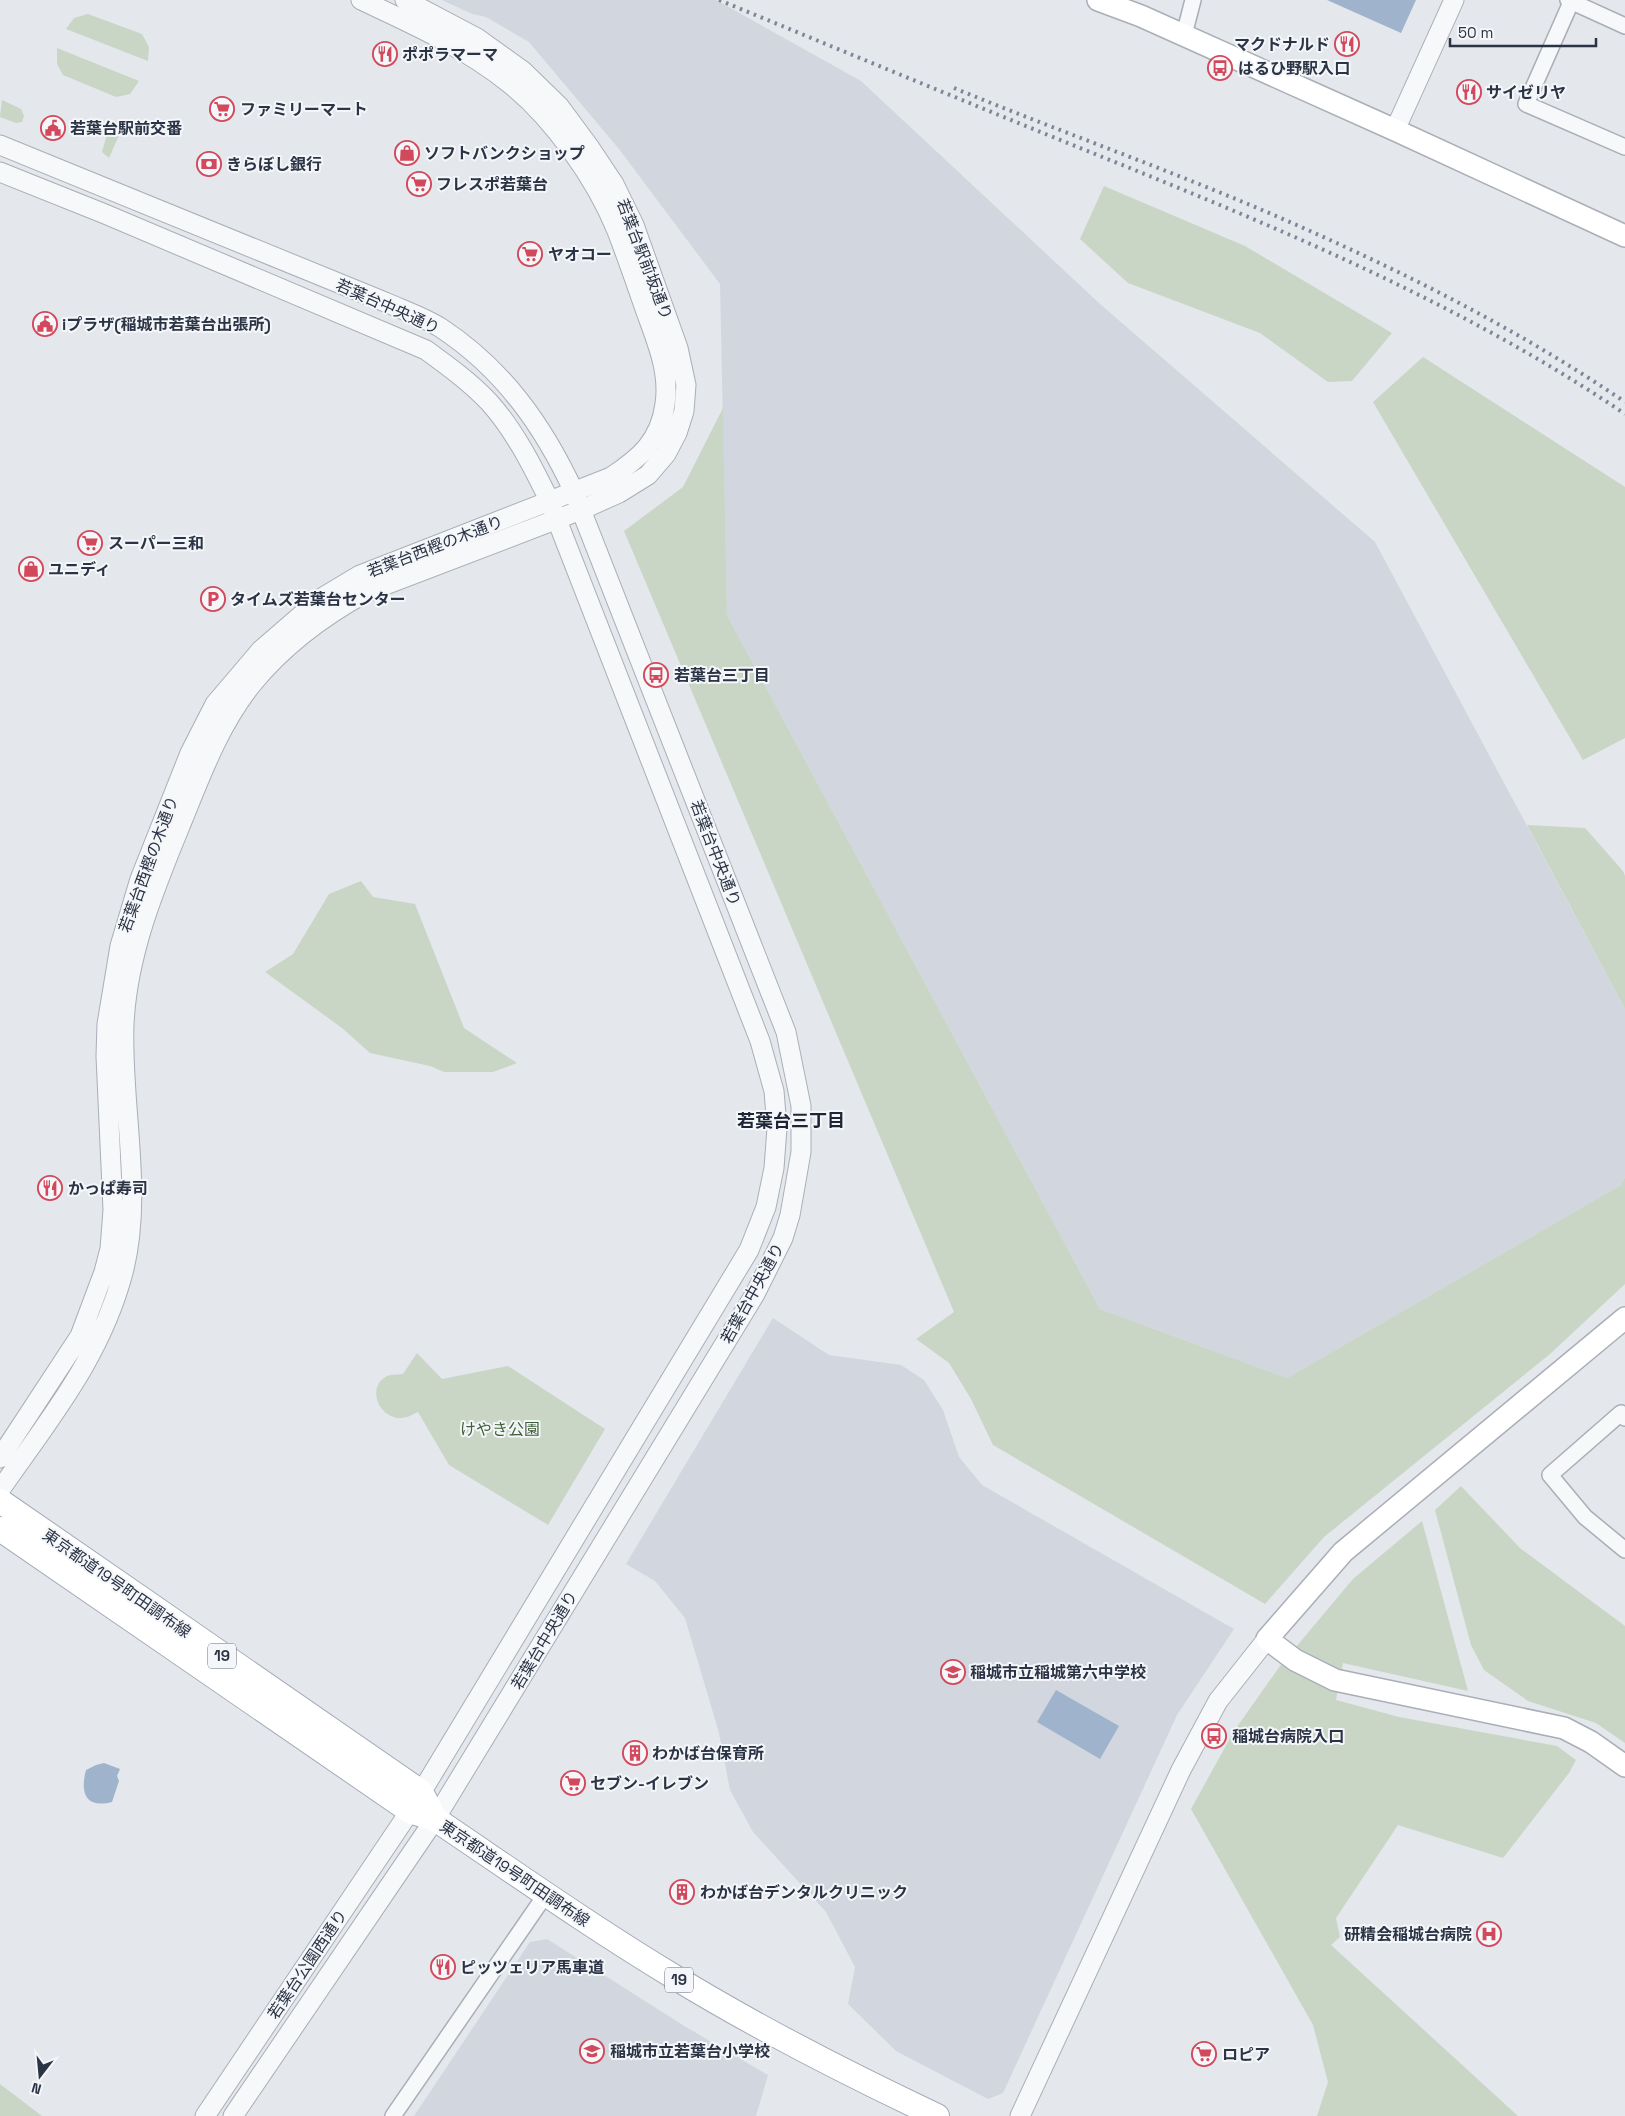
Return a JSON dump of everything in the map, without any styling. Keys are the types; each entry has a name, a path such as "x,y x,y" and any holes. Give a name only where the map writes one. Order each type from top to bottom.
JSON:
{"main road":[{"path":"1098,0 1142,16 1625,236"},
{"path":"1625,1318 1343,1552 1267,1639 1296,1660 1335,1680 1564,1728 1591,1742 1625,1766"},
{"name":"東京都道19号町田調布線","path":"0,1501 415,1802"},
{"name":"東京都道19号町田調布線","path":"0,1529 415,1802"},
{"name":"19","path":"415,1802 435,1819"},
{"name":"東京都道19号町田調布線","path":"435,1819 676,1978 758,2025 859,2079 937,2116"}],"street":[{"name":"若葉台駅前坂通り","path":"361,0 466,52 510,83 547,121 576,158 598,192 616,229 661,354 667,384 665,406 660,426 650,445 636,460 611,477 574,492"},
{"name":"若葉台駅前坂通り","path":"405,0 477,38 523,71 559,106 614,184 634,225 678,348 686,385 684,411 677,433 666,454 648,475 619,493 581,510 553,510"},
{"path":"1184,35 1193,0"},
{"path":"1395,130 1454,0"},
{"path":"1625,26 1570,1 1526,104 1625,147"},
{"name":"若葉台中央通り","path":"0,145 386,302 440,327 480,357 510,386 560,460 574,492 786,1032 801,1106 802,1152 790,1216 783,1238 755,1294 435,1819"},
{"name":"若葉台中央通り","path":"0,172 105,214 426,350 464,378 489,403 511,431 534,467 553,510 760,1041 774,1091 777,1128 774,1168 766,1207 749,1250 415,1802"},
{"name":"若葉台西樫の木通り","path":"0,1490 80,1373 100,1338 114,1304 125,1266 130,1231 131,1169 124,1024 133,968 145,917 158,879 201,775 230,716 253,683 274,660 314,624 367,592 553,510 574,492"},
{"name":"若葉台西樫の木通り","path":"0,1458 80,1336 100,1287 110,1249 113,1210 106,1056 107,1024 120,946 143,870 190,753 215,704 261,650 320,599 360,575 553,510"},
{"path":"1625,1418 1621,1413 1550,1474 1585,1517 1625,1550"},
{"path":"1020,2116 1181,1770 1218,1701 1267,1639"},
{"name":"若葉台公園西通り","path":"205,2116 415,1802"},
{"name":"若葉台公園西通り","path":"233,2116 435,1819"},
{"path":"393,2116 546,1894"}],"shaded area":[{"path":"442,0 716,0 861,81 1100,304 1375,542 1625,1009 1625,1177 1621,1185 1287,1378 1100,1309 727,615 720,284 619,149 529,42 486,17 472,14"},
{"name":"稲城市立稲城第六中学校","path":"773,1318 829,1355 901,1365 924,1380 943,1410 959,1457 982,1485 1234,1629 1177,1715 1003,2093 988,2099 896,2051 848,2004 855,1967 826,1912 753,1832 730,1790 719,1733 685,1618 655,1581 626,1564"},
{"name":"稲城市立若葉台小学校","path":"547,1939 686,2027 768,2075 756,2116 414,2116 530,1942"}],"green space":[{"path":"88,14 142,34 149,47 148,61 66,29 74,18"},
{"path":"57,48 139,81 130,94 116,97 63,75 57,64"},
{"path":"2,100 21,109 24,116 22,122 16,123 0,117"},
{"path":"123,120 124,124 109,158 102,152 106,138 104,124"},
{"path":"1104,186 1245,246 1392,333 1352,381 1328,382 1260,333 1128,283 1080,239"},
{"path":"1423,357 1625,487 1625,738 1583,760 1373,402"},
{"path":"723,408 727,615 1100,1309 1287,1378 1621,1185 1625,1177 1625,1284 1550,1354 1324,1537 1265,1604 993,1445 971,1399 949,1363 916,1339 954,1312 624,531 683,487"},
{"path":"1527,825 1585,828 1623,871 1625,876 1625,1009"},
{"path":"361,881 373,897 415,904 464,1028 517,1063 493,1072 444,1072 430,1066 370,1053 342,1028 265,972 293,954 329,894"},
{"name":"けやき公園","path":"417,1353 442,1379 508,1366 605,1429 548,1525 449,1465 418,1412 407,1417 398,1418 390,1416 384,1411 376,1397 380,1382 387,1376 403,1374"},
{"path":"1461,1486 1520,1548 1625,1626 1625,1743 1596,1723 1528,1701 1484,1670 1471,1645 1435,1510"},
{"path":"1422,1521 1468,1691 1343,1663 1336,1700 1399,1717 1557,1746 1576,1760 1569,1773 1503,1858 1398,1825 1336,1918 1340,1937 1331,1945 1518,2116 1317,2116 1328,2082 1313,2025 1191,1809 1234,1731 1280,1666 1353,1579"},
{"path":"0,2084 42,2116 0,2116"}],"water":[{"path":"1327,0 1416,0 1401,33"},
{"path":"1056,1690 1119,1726 1100,1759 1037,1722"},
{"path":"104,1763 120,1769 117,1776 119,1781 112,1802 103,1804 90,1801 87,1797 84,1792 84,1778 86,1770"}],"railway":[{"path":"719,0 1228,208 1365,269 1432,301 1498,336 1625,414"},
{"path":"954,88 1224,194 1356,252 1494,322 1538,347 1625,402"}],"place":[{"name":"マクドナルド","path":"1347,44"},
{"name":"ポポラマーマ","path":"385,54"},
{"name":"はるひ野駅入口","path":"1220,68"},
{"name":"サイゼリヤ","path":"1469,92"},
{"name":"ファミリーマート","path":"222,109"},
{"name":"若葉台駅前交番","path":"53,128"},
{"name":"ソフトバンクショップ","path":"407,153"},
{"name":"きらぼし銀行","path":"209,164"},
{"name":"フレスポ若葉台","path":"419,184"},
{"name":"ヤオコー","path":"530,254"},
{"name":"iプラザ(稲城市若葉台出張所)","path":"45,324"},
{"name":"スーパー三和","path":"90,543"},
{"name":"ユニディ","path":"31,569"},
{"name":"タイムズ若葉台センター","path":"213,599"},
{"name":"若葉台三丁目","path":"656,675"},
{"name":"かっぱ寿司","path":"50,1188"},
{"name":"稲城市立稲城第六中学校","path":"953,1672"},
{"name":"稲城台病院入口","path":"1214,1736"},
{"name":"わかば台保育所","path":"635,1753"},
{"name":"セブン-イレブン","path":"573,1783"},
{"name":"わかば台デンタルクリニック","path":"682,1892"},
{"name":"研精会稲城台病院","path":"1489,1934"},
{"name":"ピッツェリア馬車道","path":"443,1967"},
{"name":"稲城市立若葉台小学校","path":"592,2051"},
{"name":"ロピア","path":"1204,2054"}],"district":[{"name":"若葉台三丁目","path":"791,1121"}]}
